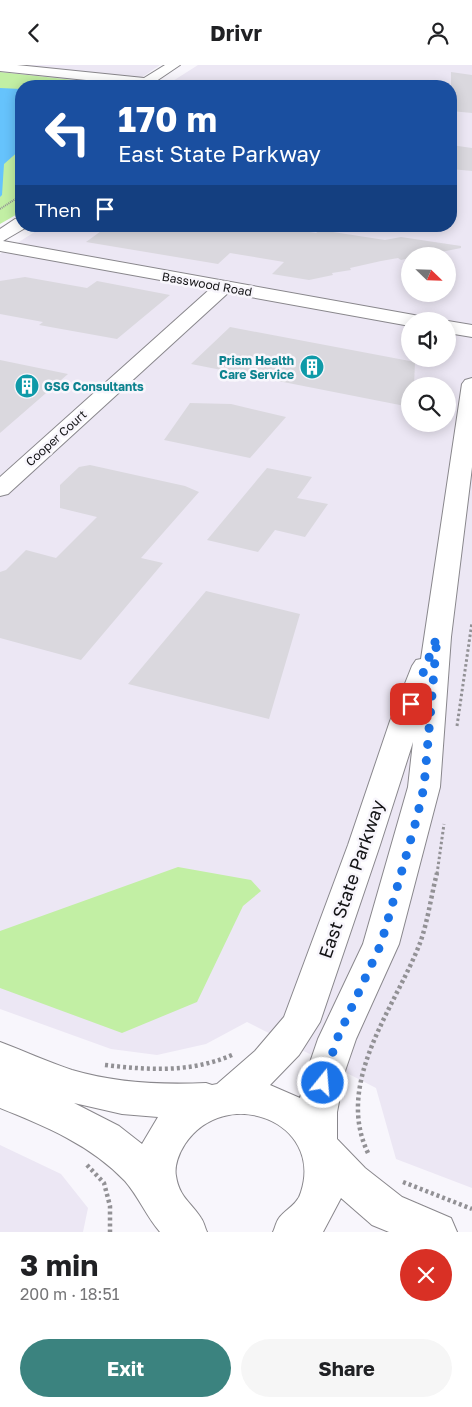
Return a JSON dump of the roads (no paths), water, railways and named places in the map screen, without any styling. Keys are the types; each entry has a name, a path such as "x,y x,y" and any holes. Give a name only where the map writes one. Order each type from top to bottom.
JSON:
{"street":[{"path":"150,80 174,65"},
{"path":"0,67 109,80"},
{"path":"0,237 15,227"},
{"name":"Basswood Road","path":"0,246 222,288 401,319"},
{"name":"Cooper Court","path":"0,489 222,288"},
{"path":"456,328 472,331"},
{"name":"East State Parkway","path":"294,1232 306,1221 320,1199 325,1175 319,1145 317,1112 326,1071 337,1039 381,944 424,787 437,637 472,384"},
{"name":"East State Parkway","path":"222,1098 270,1062 290,1040 301,1021 364,845 405,721 437,637"},
{"path":"0,1059 73,1086 95,1092 152,1101 258,1098 286,1109 309,1128 319,1145 350,1181 387,1211 436,1232"},
{"path":"0,1091 73,1120 100,1135 142,1169 157,1207 186,1232"},
{"path":"157,1207 155,1162 164,1138 171,1127 191,1110 222,1098"}],"water":[{"path":"0,88 15,89 15,154 4,164 2,195 0,197"}],"place":[{"name":"Prism Health Care Service","path":"312,367"},
{"name":"GSG Consultants","path":"27,386"}]}
